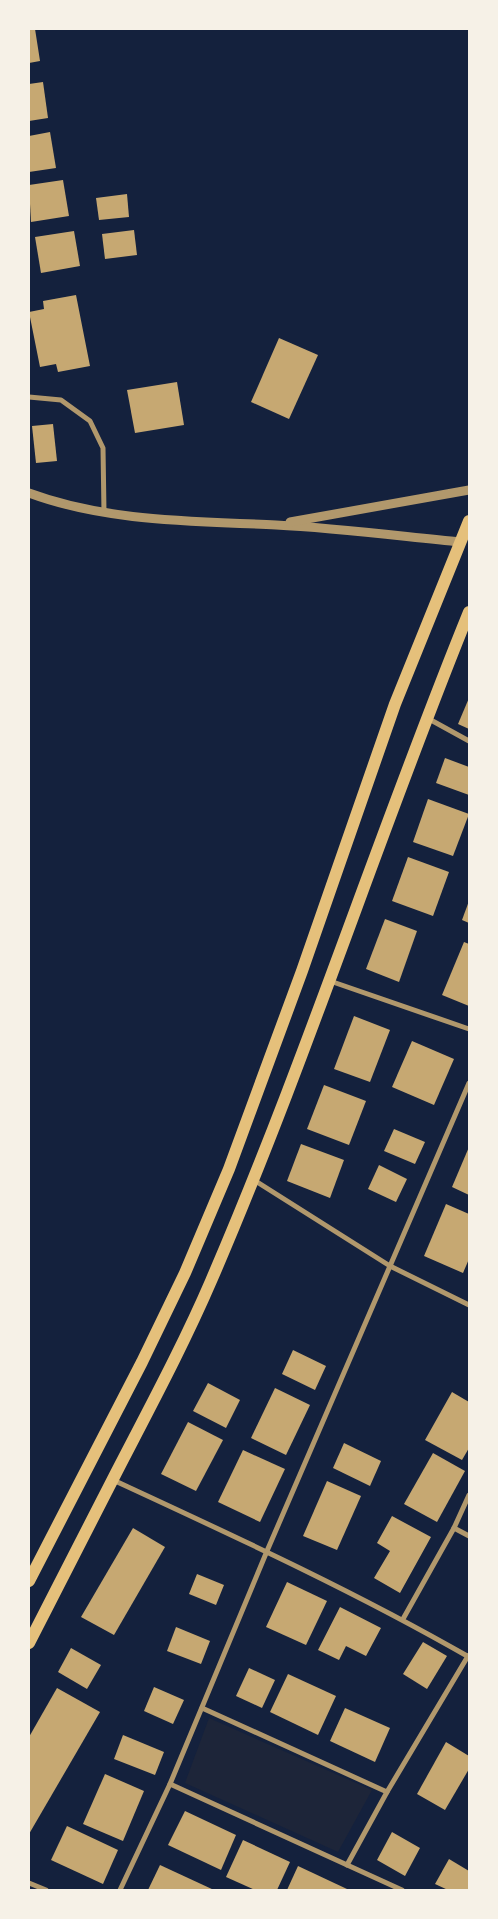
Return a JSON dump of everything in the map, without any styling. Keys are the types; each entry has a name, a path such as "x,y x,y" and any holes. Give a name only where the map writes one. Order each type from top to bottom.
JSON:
{"highway":[{"path":"29,1580 142,1362 185,1273 229,1169 305,962 395,704 469,521"},
{"path":"29,1643 169,1372 210,1284 254,1179 330,981 426,718 469,612"}],"street":[{"path":"29,397 61,400 90,421 103,448 104,513"},
{"path":"277,525 469,490"},
{"path":"29,493 70,506 104,513 277,525 461,542"},
{"path":"426,718 469,741"},
{"path":"330,981 469,1029"},
{"path":"120,1890 170,1784 267,1551 469,1083"},
{"path":"254,1179 390,1266 469,1305"},
{"path":"113,1479 267,1551 403,1619 469,1657 387,1792 347,1865"},
{"path":"403,1619 454,1528 469,1495"},
{"path":"454,1528 469,1536"},
{"path":"202,1708 387,1792"},
{"path":"170,1784 402,1890"},
{"path":"29,1883 46,1890"}],"shaded area":[{"path":"209,1718 372,1790 338,1852 185,1783"}],"building":[{"path":"29,29 35,29 40,61 29,63"},
{"path":"43,82 48,118 29,121 29,84"},
{"path":"50,132 56,168 29,172 29,136"},
{"path":"63,180 69,216 31,222 29,185"},
{"path":"127,194 129,217 99,220 96,198"},
{"path":"134,230 137,255 105,259 102,234"},
{"path":"74,231 80,266 41,273 35,237"},
{"path":"76,295 90,366 58,372 56,364 40,367 29,312 44,309 43,301"},
{"path":"279,338 318,355 289,419 251,402"},
{"path":"177,382 184,425 135,433 127,390"},
{"path":"53,424 57,461 36,463 32,426"},
{"path":"469,698 469,729 458,724"},
{"path":"445,758 469,767 469,795 436,783"},
{"path":"428,799 469,814 453,856 413,842"},
{"path":"408,857 449,872 433,916 392,901"},
{"path":"469,901 469,923 462,920"},
{"path":"385,919 417,931 399,982 366,969"},
{"path":"464,942 469,944 469,1006 442,995"},
{"path":"354,1016 390,1030 370,1082 334,1069"},
{"path":"412,1041 454,1059 434,1105 392,1087"},
{"path":"324,1085 366,1101 349,1145 307,1129"},
{"path":"394,1129 425,1142 415,1164 384,1151"},
{"path":"301,1144 344,1160 330,1198 287,1181"},
{"path":"469,1147 469,1195 452,1187"},
{"path":"379,1165 407,1179 396,1202 368,1189"},
{"path":"446,1204 469,1214 469,1259 463,1273 424,1256"},
{"path":"293,1350 326,1366 315,1390 282,1374"},
{"path":"208,1383 240,1400 226,1428 193,1411"},
{"path":"275,1388 310,1405 286,1455 251,1438"},
{"path":"452,1392 469,1402 469,1448 462,1460 425,1440"},
{"path":"188,1422 223,1440 196,1491 161,1474"},
{"path":"344,1443 381,1461 370,1486 333,1468"},
{"path":"243,1450 285,1469 260,1522 218,1502"},
{"path":"433,1453 465,1471 437,1522 404,1504"},
{"path":"327,1481 361,1496 337,1550 303,1536"},
{"path":"392,1516 431,1537 400,1593 374,1578 390,1551 377,1543"},
{"path":"133,1528 165,1547 114,1635 81,1617"},
{"path":"197,1574 224,1585 216,1605 189,1594"},
{"path":"287,1582 327,1601 306,1645 266,1627"},
{"path":"340,1607 381,1628 366,1656 346,1646 339,1660 318,1650"},
{"path":"176,1627 210,1641 201,1664 167,1651"},
{"path":"423,1642 447,1656 427,1689 403,1674"},
{"path":"71,1648 101,1665 87,1689 58,1672"},
{"path":"249,1668 275,1680 262,1708 236,1696"},
{"path":"288,1674 336,1696 318,1735 270,1712"},
{"path":"154,1687 184,1700 173,1724 144,1711"},
{"path":"57,1688 100,1712 29,1834 29,1737"},
{"path":"345,1708 390,1728 375,1762 330,1741"},
{"path":"123,1735 164,1752 155,1775 114,1759"},
{"path":"446,1742 469,1756 469,1769 445,1810 417,1794"},
{"path":"105,1774 144,1791 123,1841 83,1824"},
{"path":"185,1811 236,1835 221,1870 168,1845"},
{"path":"67,1826 118,1850 103,1884 51,1860"},
{"path":"392,1832 420,1848 405,1876 377,1860"},
{"path":"243,1840 290,1862 277,1890 255,1890 226,1877"},
{"path":"449,1859 469,1871 469,1890 448,1890 435,1884"},
{"path":"160,1865 214,1890 148,1890"},
{"path":"298,1866 347,1889 287,1890"}]}
